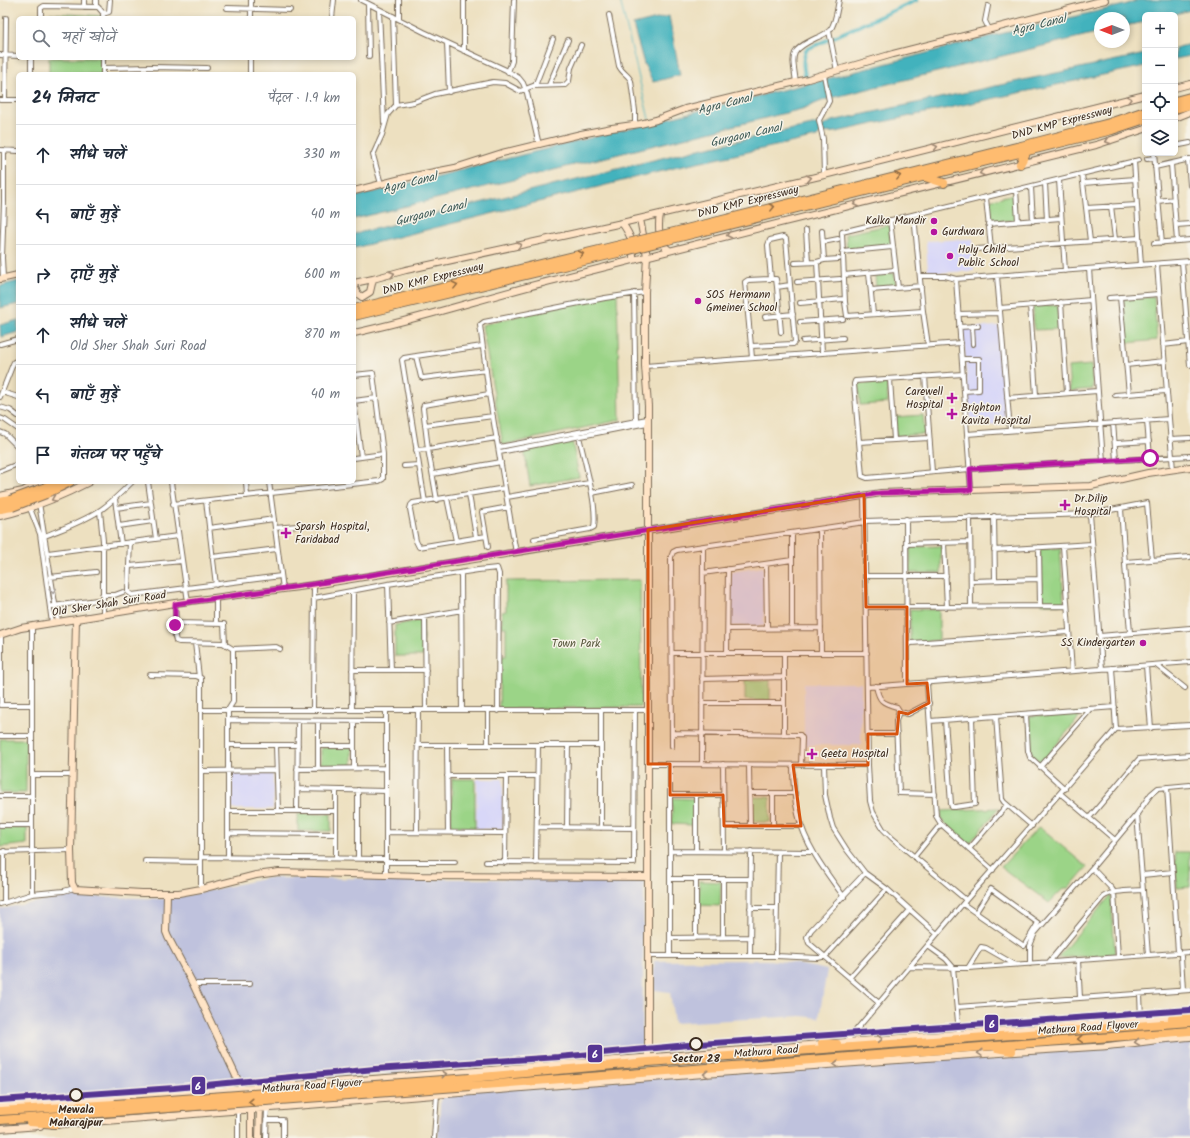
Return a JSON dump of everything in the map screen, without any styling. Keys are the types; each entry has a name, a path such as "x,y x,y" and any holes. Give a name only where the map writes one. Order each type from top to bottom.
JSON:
{"highway":[{"path":"1178,100 1190,97"},
{"path":"1178,108 1190,105"},
{"name":"DND KMP Expressway","path":"667,237 1110,123 1142,112"},
{"name":"DND KMP Expressway","path":"356,309 925,177 1112,130 1142,120"},
{"path":"1020,164 1027,151"},
{"path":"925,177 944,183"},
{"name":"DND KMP Expressway","path":"356,315 625,247"},
{"path":"362,297 365,307"},
{"path":"0,502 43,488 61,484"},
{"path":"0,509 12,507 43,488"},
{"path":"822,1044 865,1046 1130,1026 1190,1014"},
{"name":"Mathura Road Flyover","path":"1130,1026 1190,1022"},
{"name":"Mathura Road Flyover","path":"989,1046 1190,1031"},
{"name":"Mathura Road Flyover","path":"9,1119 115,1108 523,1073 865,1046"},
{"path":"989,1046 1012,1051"},
{"name":"Mathura Road","path":"522,1085 544,1080 989,1046"},
{"name":"Mathura Road Flyover","path":"0,1111 115,1108 522,1085"},
{"path":"0,1120 9,1119 57,1124"}],"street":[{"path":"84,0 84,7"},
{"path":"96,0 96,7"},
{"path":"41,16 41,8 44,6 96,7 100,9 104,16 109,12 110,0"},
{"path":"251,0 251,16"},
{"path":"332,16 334,0"},
{"path":"361,0 519,78 527,91 539,145"},
{"path":"399,0 399,18"},
{"path":"464,0 464,51"},
{"path":"508,72 512,61 514,0"},
{"path":"802,81 792,61 795,52 800,46 829,31 832,27 839,0"},
{"path":"356,190 458,167 496,155 612,128 656,120 685,109 802,81 893,54 1080,3 1105,0"},
{"path":"368,4 369,56"},
{"path":"988,6 985,22 989,29"},
{"path":"227,8 290,10"},
{"path":"379,10 384,128"},
{"path":"609,15 619,66 622,71 630,77 638,124"},
{"path":"392,16 396,105"},
{"path":"6,18 6,55 2,100 16,100"},
{"path":"829,31 837,71"},
{"path":"535,86 553,39"},
{"path":"549,85 568,40"},
{"path":"448,43 449,92"},
{"path":"381,184 374,155 388,114 396,105 409,103 429,96 499,82 505,83 519,91 527,91 535,86 565,85 568,83 571,68 581,45"},
{"path":"0,55 16,56"},
{"path":"31,60 31,72"},
{"path":"103,60 103,72"},
{"path":"250,60 250,72"},
{"path":"128,67 128,72"},
{"path":"103,68 207,68"},
{"path":"824,75 829,101 819,120 823,139 824,175"},
{"path":"1178,87 1190,84"},
{"path":"356,284 406,270 640,219 1142,96"},
{"path":"1178,117 1190,112"},
{"path":"356,333 398,323 541,283 669,250 1096,145 1142,130"},
{"path":"1178,145 1190,143"},
{"path":"16,150 2,150 2,279 16,276"},
{"path":"1147,159 1152,156"},
{"path":"1154,156 1162,243"},
{"path":"1155,167 1189,159 1190,185"},
{"path":"923,311 847,316 841,235 843,232 1139,160"},
{"path":"1134,162 1141,265"},
{"path":"1171,164 1177,241"},
{"path":"1082,174 1090,241"},
{"path":"1083,183 1135,179"},
{"path":"1059,180 1065,271"},
{"path":"1045,183 1047,220"},
{"path":"1030,187 1033,221"},
{"path":"1016,190 1018,222"},
{"path":"986,198 991,248"},
{"path":"1158,201 1174,199"},
{"path":"1086,208 1137,204"},
{"path":"1111,206 1115,239"},
{"path":"660,214 658,225 661,239 665,248 669,250"},
{"path":"914,215 923,311 928,345"},
{"path":"988,224 1061,218"},
{"path":"640,219 647,256 645,292 645,366 648,421 648,1057"},
{"path":"890,220 898,288"},
{"path":"622,223 630,235 633,246 633,260"},
{"path":"1176,225 1190,224"},
{"path":"806,230 808,262"},
{"path":"822,231 824,260"},
{"path":"751,346 794,344 793,314 786,240 784,237 770,240 768,242 771,279"},
{"path":"977,249 1062,242 1139,238"},
{"path":"823,242 838,240"},
{"path":"1154,243 1190,240"},
{"path":"842,252 892,247"},
{"path":"795,263 839,259"},
{"path":"817,262 822,352"},
{"path":"1182,262 1184,290 1188,308 1190,366"},
{"path":"920,276 945,276 956,279 1190,262"},
{"path":"1156,264 1173,470"},
{"path":"1089,269 1099,424 1103,461"},
{"path":"844,275 895,270"},
{"path":"869,273 873,314"},
{"path":"998,276 1010,430"},
{"path":"356,289 358,294 362,297 370,292 374,279"},
{"path":"752,358 745,282 748,280 776,279 781,332"},
{"path":"797,282 840,279"},
{"path":"956,279 971,490"},
{"path":"777,287 790,285"},
{"path":"871,290 921,286"},
{"path":"1184,290 1190,289"},
{"path":"516,553 479,327 481,323 484,322 645,292"},
{"path":"634,293 636,423"},
{"path":"1109,298 1159,294"},
{"path":"1120,297 1129,394"},
{"path":"800,303 843,299"},
{"path":"958,314 1000,310 1030,305 1091,300"},
{"path":"1061,302 1067,393"},
{"path":"1030,305 1036,395"},
{"path":"765,317 793,314"},
{"path":"800,322 843,319"},
{"path":"972,326 973,344"},
{"path":"959,327 978,326"},
{"path":"803,341 843,338"},
{"path":"0,344 16,340"},
{"path":"1163,345 1188,342"},
{"path":"645,366 961,343"},
{"path":"425,502 402,362 404,358 482,346"},
{"path":"416,356 421,377 423,378 486,370"},
{"path":"962,359 979,359 979,390 964,391"},
{"path":"0,397 13,364 16,361"},
{"path":"1126,365 1164,361"},
{"path":"356,375 373,373 383,454 383,479 379,481 356,482"},
{"path":"963,374 855,382 862,476 867,478 970,469 1190,456"},
{"path":"925,376 932,472"},
{"path":"890,379 894,440"},
{"path":"1007,398 1097,391"},
{"path":"1115,395 1166,391"},
{"path":"2,392 16,396"},
{"path":"437,500 428,449 423,408 424,405 489,394"},
{"path":"356,401 376,398"},
{"path":"0,407 10,410 16,414"},
{"path":"425,425 493,416"},
{"path":"356,417 361,457"},
{"path":"0,418 16,428"},
{"path":"967,434 1169,419"},
{"path":"1147,420 1150,458"},
{"path":"499,450 648,421"},
{"path":"1113,423 1116,460"},
{"path":"0,432 5,434 16,445"},
{"path":"534,539 594,527 595,521 592,493 579,434"},
{"path":"416,450 497,438"},
{"path":"859,442 929,438"},
{"path":"1170,439 1190,438"},
{"path":"1117,443 1149,441"},
{"path":"356,458 383,454"},
{"path":"432,474 501,462"},
{"path":"0,471 16,465"},
{"path":"404,466 419,465"},
{"name":"Old Sher Shah Suri Road","path":"1,635 21,628 55,622 516,553 648,530 881,493 1091,486 1148,473 1190,467"},
{"path":"507,497 589,483"},
{"path":"0,516 40,505 85,484"},
{"path":"45,536 100,511 130,484"},
{"path":"148,484 156,539"},
{"path":"171,484 188,602"},
{"path":"246,484 247,496"},
{"path":"269,484 283,589"},
{"path":"173,504 334,484"},
{"path":"592,493 632,485"},
{"path":"33,486 40,505 48,553 50,606 55,622"},
{"path":"0,496 23,491 33,486 43,488"},
{"path":"486,536 422,547 417,545 410,508 411,505 413,503 505,488"},
{"path":"23,491 40,534 55,605 55,622"},
{"path":"469,494 476,538"},
{"path":"864,496 868,765 869,793 873,812 888,834 976,912 1024,946 1038,923 991,889 976,912"},
{"path":"115,498 121,544"},
{"path":"447,498 456,541"},
{"path":"206,501 216,585"},
{"path":"116,508 151,503"},
{"path":"672,746 671,557 673,552 676,550 865,521 1090,514 1146,503 1152,560"},
{"path":"488,547 482,512 508,507"},
{"path":"1121,509 1130,633"},
{"path":"100,511 103,546 103,615"},
{"path":"1090,514 1102,669"},
{"path":"994,516 995,580"},
{"path":"970,517 971,606"},
{"path":"209,528 274,519"},
{"path":"906,519 908,684"},
{"path":"119,526 153,522"},
{"path":"275,528 296,526"},
{"path":"820,529 821,653"},
{"path":"792,533 792,628"},
{"path":"48,553 178,536"},
{"path":"130,542 128,592 132,595 281,576"},
{"path":"906,544 970,542"},
{"path":"944,543 947,607"},
{"path":"994,550 1092,544"},
{"path":"1063,546 1072,671"},
{"path":"702,764 703,547"},
{"path":"1039,547 1040,606"},
{"path":"212,557 277,549"},
{"path":"1125,562 1190,557"},
{"path":"703,573 792,560"},
{"path":"130,566 182,561"},
{"path":"766,564 767,628"},
{"path":"314,598 388,584 495,568 499,570 498,711"},
{"path":"727,653 728,570"},
{"path":"49,577 96,572"},
{"path":"462,573 462,710"},
{"path":"866,576 946,576"},
{"path":"970,581 1040,579"},
{"path":"313,710 314,584"},
{"path":"388,584 391,670"},
{"path":"352,710 353,591"},
{"path":"102,596 115,595 123,592"},
{"path":"216,598 216,623"},
{"path":"50,606 97,600"},
{"path":"175,604 176,623 174,631 176,641 226,644 233,648 276,647 280,649"},
{"path":"866,607 1067,606"},
{"path":"389,623 462,610"},
{"path":"425,617 426,710"},
{"path":"74,888 72,883 71,850 76,619"},
{"path":"176,623 224,624 226,644"},
{"path":"32,626 32,894"},
{"path":"728,629 821,628"},
{"path":"1100,636 1190,628"},
{"path":"907,646 912,643 1069,632"},
{"path":"1,635 0,705 32,705"},
{"path":"195,643 199,677 201,680 202,710 201,889"},
{"path":"228,857 228,710 232,702 233,648"},
{"path":"672,653 867,653"},
{"path":"784,653 784,735"},
{"path":"868,687 1190,662"},
{"path":"1156,665 1185,688"},
{"path":"1146,666 1151,728"},
{"path":"846,1042 937,934 1061,794 1116,729 1112,668"},
{"path":"352,670 426,670"},
{"path":"150,675 199,677"},
{"path":"702,679 784,677"},
{"path":"927,683 936,816 941,824 993,870"},
{"path":"876,686 878,697 887,704 897,707 900,712 908,714 928,703"},
{"path":"702,703 784,703"},
{"path":"930,721 1115,708"},
{"path":"1040,767 1091,709"},
{"path":"202,710 648,710"},
{"path":"386,710 386,875"},
{"path":"417,832 418,710"},
{"path":"488,710 488,745"},
{"path":"601,710 601,828"},
{"path":"486,862 634,863 635,710"},
{"path":"899,711 896,721 899,793 935,794"},
{"path":"1026,714 1028,751 1030,757 1065,789"},
{"path":"996,716 1002,799 1032,826"},
{"path":"945,720 951,804 952,807 955,807 975,804 972,718"},
{"path":"228,720 386,721"},
{"path":"297,811 298,721"},
{"path":"318,721 318,769"},
{"path":"354,721 354,768"},
{"path":"1116,729 1190,725"},
{"path":"672,734 800,735 802,738 801,765"},
{"path":"868,734 897,734"},
{"path":"0,736 32,736"},
{"path":"228,745 298,744"},
{"path":"276,745 278,811"},
{"path":"417,745 601,745"},
{"path":"447,745 448,832"},
{"path":"536,863 538,745"},
{"path":"566,827 568,745"},
{"path":"318,746 354,746"},
{"path":"1089,818 1139,759 1190,755"},
{"path":"648,764 868,765"},
{"path":"670,764 670,956"},
{"path":"723,764 724,851"},
{"path":"749,764 750,826"},
{"path":"793,765 795,793 801,826 812,852 844,897"},
{"path":"824,765 825,795 834,828 847,850 865,873 887,889 937,934"},
{"path":"298,769 386,768"},
{"path":"202,771 276,770"},
{"path":"32,775 72,775"},
{"path":"447,776 537,776"},
{"path":"505,863 506,776"},
{"path":"1030,964 1030,946 1035,933 1092,868 1151,794 1158,788 1190,785"},
{"path":"1167,787 1182,990"},
{"path":"297,789 386,791"},
{"path":"336,790 336,858"},
{"path":"358,790 358,858"},
{"path":"750,793 795,793"},
{"path":"773,793 773,826"},
{"path":"1061,794 1115,840"},
{"path":"670,795 723,795"},
{"path":"696,795 696,851"},
{"path":"0,796 32,796"},
{"path":"970,849 1007,805"},
{"path":"228,811 336,811"},
{"path":"1136,814 1148,955"},
{"path":"914,857 941,824"},
{"path":"0,825 32,825"},
{"path":"724,826 801,826"},
{"path":"537,827 634,828"},
{"path":"386,832 505,833"},
{"path":"228,833 336,834"},
{"path":"71,850 2,851 2,903 32,894 64,892 74,888 78,890 167,894 184,893 256,875 271,873 648,876"},
{"path":"670,851 812,852"},
{"path":"750,956 751,851"},
{"path":"776,956 778,852"},
{"path":"144,861 228,857 358,858 455,862"},
{"path":"1092,868 1114,892 1118,957"},
{"path":"1142,875 1173,872"},
{"path":"865,873 844,897 811,930 807,937 809,943 879,1003"},
{"path":"670,879 751,879"},
{"path":"696,879 696,938"},
{"path":"723,879 723,938"},
{"path":"648,956 776,956 818,958 826,956 887,889"},
{"path":"1049,962 1107,894 1142,890"},
{"path":"167,894 166,932 193,984 242,1089"},
{"path":"750,908 777,908"},
{"path":"850,977 910,910"},
{"path":"670,938 750,937"},
{"path":"928,946 946,959 953,967 959,1033"},
{"path":"968,968 981,947 986,948 1014,964"},
{"path":"910,967 968,968 1180,954 1190,952"},
{"path":"1078,960 1080,998"},
{"path":"193,984 250,984"},
{"path":"957,1007 1190,990"},
{"path":"1140,994 1142,1020"},
{"path":"0,1107 1142,1020 1190,1014"},
{"path":"0,1128 437,1094 522,1085 1012,1051 1096,1047 1190,1037"},
{"path":"301,1084 302,1105"},
{"path":"434,1138 437,1094"},
{"path":"259,1138 260,1108"},
{"path":"266,1138 267,1108"},
{"path":"250,1109 251,1138"},
{"path":"238,1110 238,1138"},
{"path":"266,1120 283,1120 283,1138"}],"highlighted area":[{"path":"864,495 866,607 907,607 907,684 927,683 929,703 908,714 899,712 897,734 868,734 868,765 793,765 801,826 724,826 723,795 670,795 670,764 648,764 648,530"}],"shaded area":[{"name":"Holy Child Public School","path":"973,239 974,271 928,273 926,241"},
{"path":"999,326 1006,424 970,426 963,328"},
{"path":"763,567 764,626 731,626 731,572"},
{"path":"804,683 861,683 861,745 804,745"},
{"path":"232,773 273,773 273,809 232,809"},
{"path":"477,779 503,779 503,829 476,829"},
{"path":"267,878 644,880 642,1054 0,1104 0,909 71,896 169,899"},
{"path":"766,960 788,962 827,970 819,1018 802,1016 674,1023 670,992 654,990 654,961"},
{"path":"1190,1038 1190,1138 438,1138 441,1092"}],"green space":[{"path":"50,13 103,16 50,16"},
{"path":"49,60 102,60 102,72 49,72"},
{"path":"1014,194 1016,220 991,222 989,200"},
{"path":"889,225 891,246 847,249 846,234"},
{"path":"894,273 896,285 876,287 875,275"},
{"path":"617,291 620,420 503,445 482,325"},
{"path":"1154,297 1157,340 1127,343 1123,299"},
{"path":"1057,305 1059,329 1034,330 1033,306"},
{"path":"1091,365 1093,389 1070,391 1068,367"},
{"path":"887,382 888,403 860,405 858,384"},
{"path":"923,415 925,434 896,436 895,417"},
{"path":"572,440 579,477 530,486 524,449"},
{"path":"941,546 941,573 910,573 910,547"},
{"path":"1060,548 1064,604 1042,604 1040,549"},
{"name":"Town Park","path":"640,580 641,707 499,709 500,656 506,656 506,627 502,627 502,612 506,611 506,581"},
{"path":"910,609 939,610 939,640 910,643"},
{"path":"423,620 423,656 395,656 395,625"},
{"path":"745,680 770,680 770,701 745,700"},
{"path":"1083,713 1041,763 1031,755 1029,716"},
{"path":"0,739 26,739 26,793 0,793"},
{"path":"352,747 352,766 321,766 321,748"},
{"path":"452,779 475,779 475,829 451,828"},
{"path":"752,797 770,797 770,822 752,822"},
{"path":"672,798 694,799 693,825 672,824"},
{"path":"999,808 969,844 942,821 941,811"},
{"path":"298,814 331,814 331,831 298,831"},
{"path":"1039,827 1087,867 1069,888 1064,888 1049,903 1001,867"},
{"path":"0,828 27,828 27,844 0,847"},
{"path":"1175,852 1190,852 1190,887 1177,888"},
{"path":"699,881 721,882 720,906 699,905"},
{"path":"1111,895 1115,954 1057,958"}],"water":[{"path":"1139,0 1190,0 1190,10 1178,13 1178,12 1142,12 1142,23 1130,25 1130,12 1094,12"},
{"name":"Agra Canal","path":"1094,12 1094,33 827,99 802,109 356,219 356,196 996,35"},
{"path":"669,16 680,75 653,82 644,64 633,25"},
{"path":"1190,44 1190,56 1178,58 1178,47"},
{"path":"1142,55 1142,67 836,132 821,133 817,137 674,168 356,248 356,234 690,151 817,124 818,127 832,121"},
{"path":"16,282 16,304 0,308 0,286"},
{"path":"16,321 16,333 1,337 0,325"}],"waterway":[{"path":"620,0 649,119"},
{"path":"808,88 803,64 807,49 917,0"}],"transit line":[{"name":"6","path":"0,1100 174,1088 375,1069 559,1057 699,1044 1190,1010"}],"place":[{"name":"Kalka Mandir","path":"934,221"},
{"name":"Gurdwara","path":"934,232"},
{"name":"Holy Child Public School","path":"950,256"},
{"name":"SOS Hermann Gmeiner School","path":"698,301"},
{"name":"Carewell Hospital","path":"952,398"},
{"name":"Brighton Kavita Hospital","path":"952,414"},
{"name":"Dr.Dilip Hospital","path":"1065,505"},
{"name":"Sparsh Hospital, Faridabad","path":"286,533"},
{"name":"SS Kindergarten","path":"1143,643"},
{"name":"Geeta Hospital","path":"812,754"},
{"name":"Sector 28","path":"696,1044"},
{"name":"Mewala Maharajpur","path":"76,1095"}],"route":[{"path":"175,625 175,604 283,589 500,555 881,493 971,490 970,469 1150,458"}],"water label":[{"name":"Gurgaon Canal","path":"746,135"},
{"name":"Gurgaon Canal","path":"431,213"}]}
